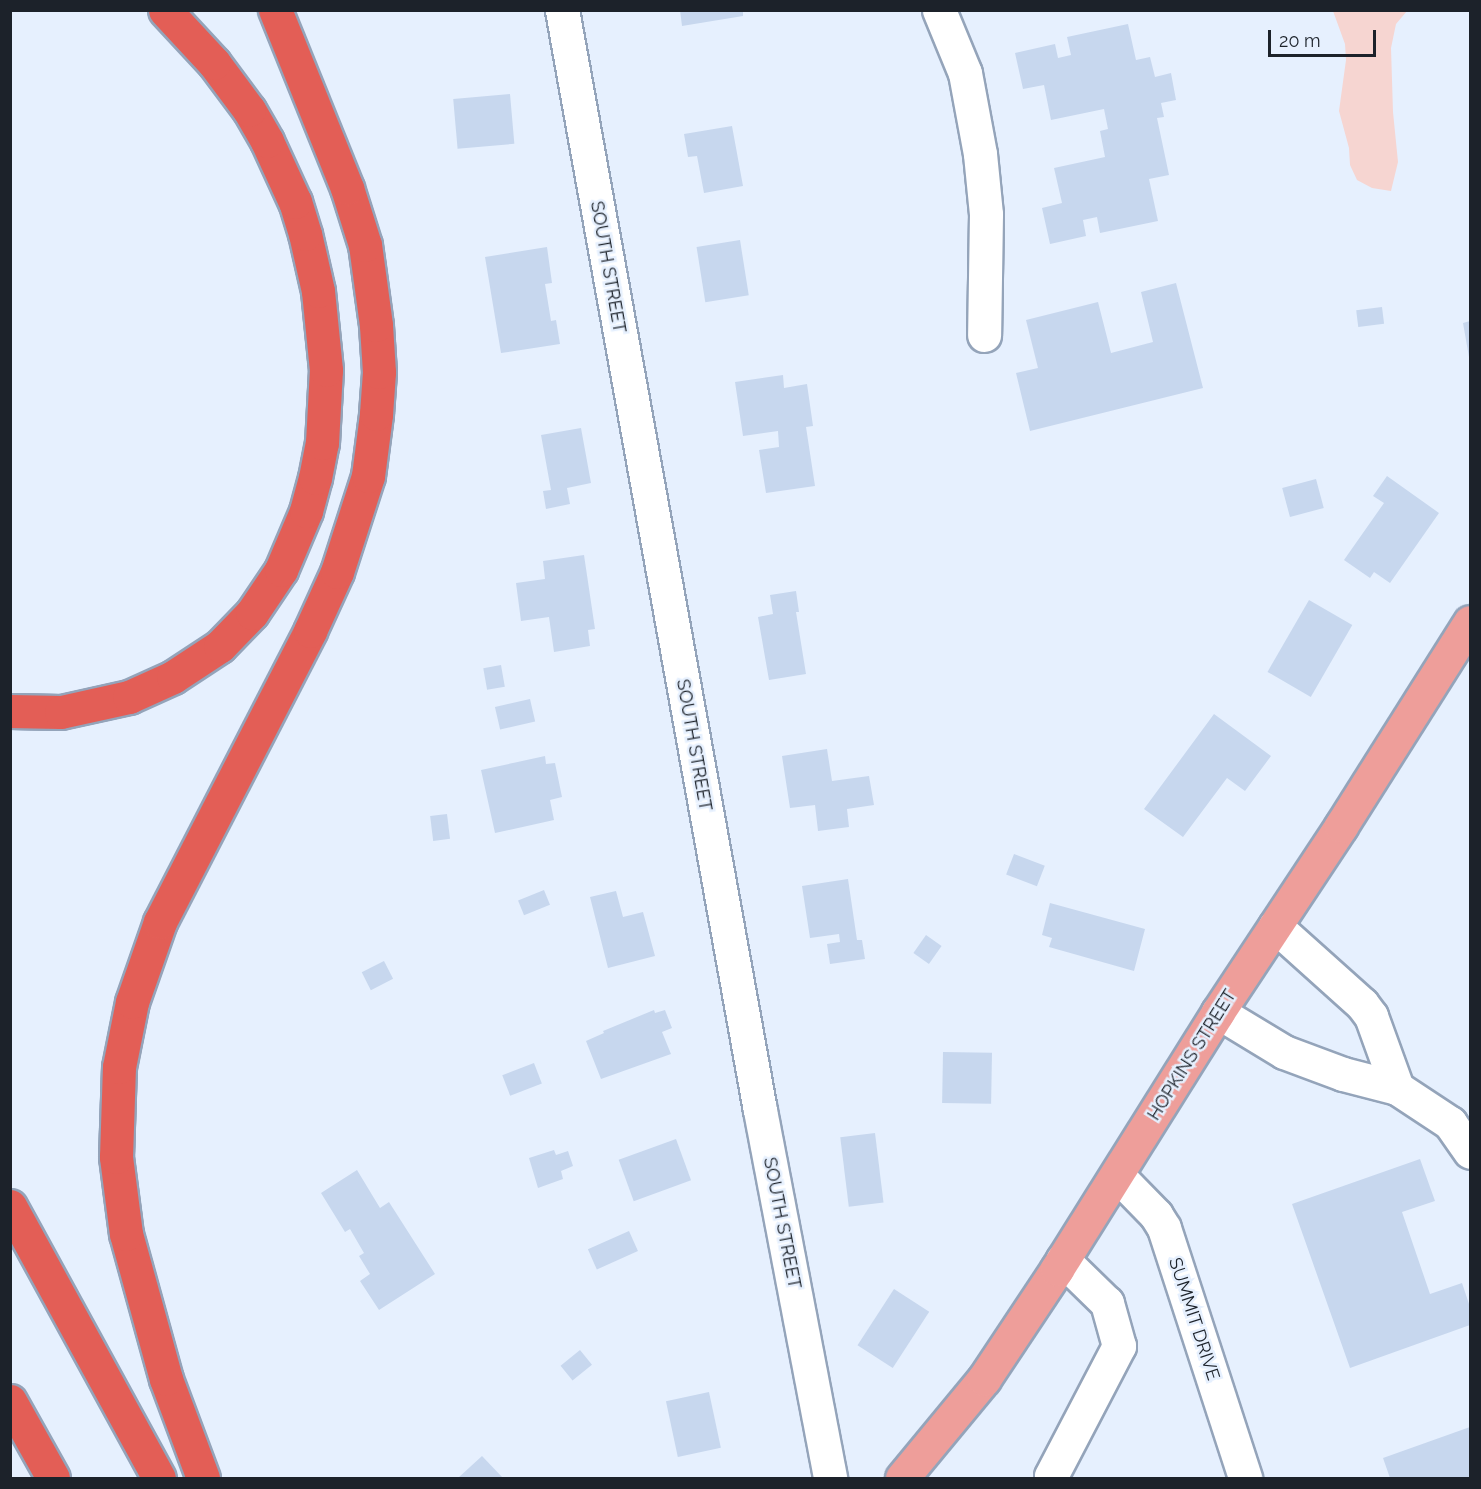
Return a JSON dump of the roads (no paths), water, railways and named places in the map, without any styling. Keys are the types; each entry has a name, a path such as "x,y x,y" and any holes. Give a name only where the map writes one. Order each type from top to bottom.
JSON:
{"highway":[{"path":"10,711 61,712 129,697 173,677 220,646 252,613 281,570 306,511 315,478 322,442 326,370 318,291 295,202 267,141 249,110 214,63 165,10"},
{"path":"203,1479 166,1379 126,1234 116,1157 119,1067 135,993 160,921 310,631 346,550 368,476 379,372 375,315 365,245 347,188 275,10"},
{"path":"10,1206 159,1479"},
{"path":"10,1401 53,1479"}],"main road":[{"name":"HOPKINS STREET","path":"902,1479 984,1379 1063,1260 1218,1012 1470,622"}],"street":[{"name":"SOUTH STREET","path":"562,10 760,1110 830,1479"},
{"path":"939,10 965,73 980,154 986,214 984,335"},
{"path":"1275,926 1362,1004 1371,1016 1396,1088"},
{"path":"1218,1012 1284,1052 1343,1074 1396,1088 1460,1116 1470,1152"},
{"name":"SUMMIT DRIVE","path":"1117,1175 1156,1215 1164,1228 1245,1479"},
{"path":"1050,1478 1119,1346 1107,1303 1063,1260"}]}
